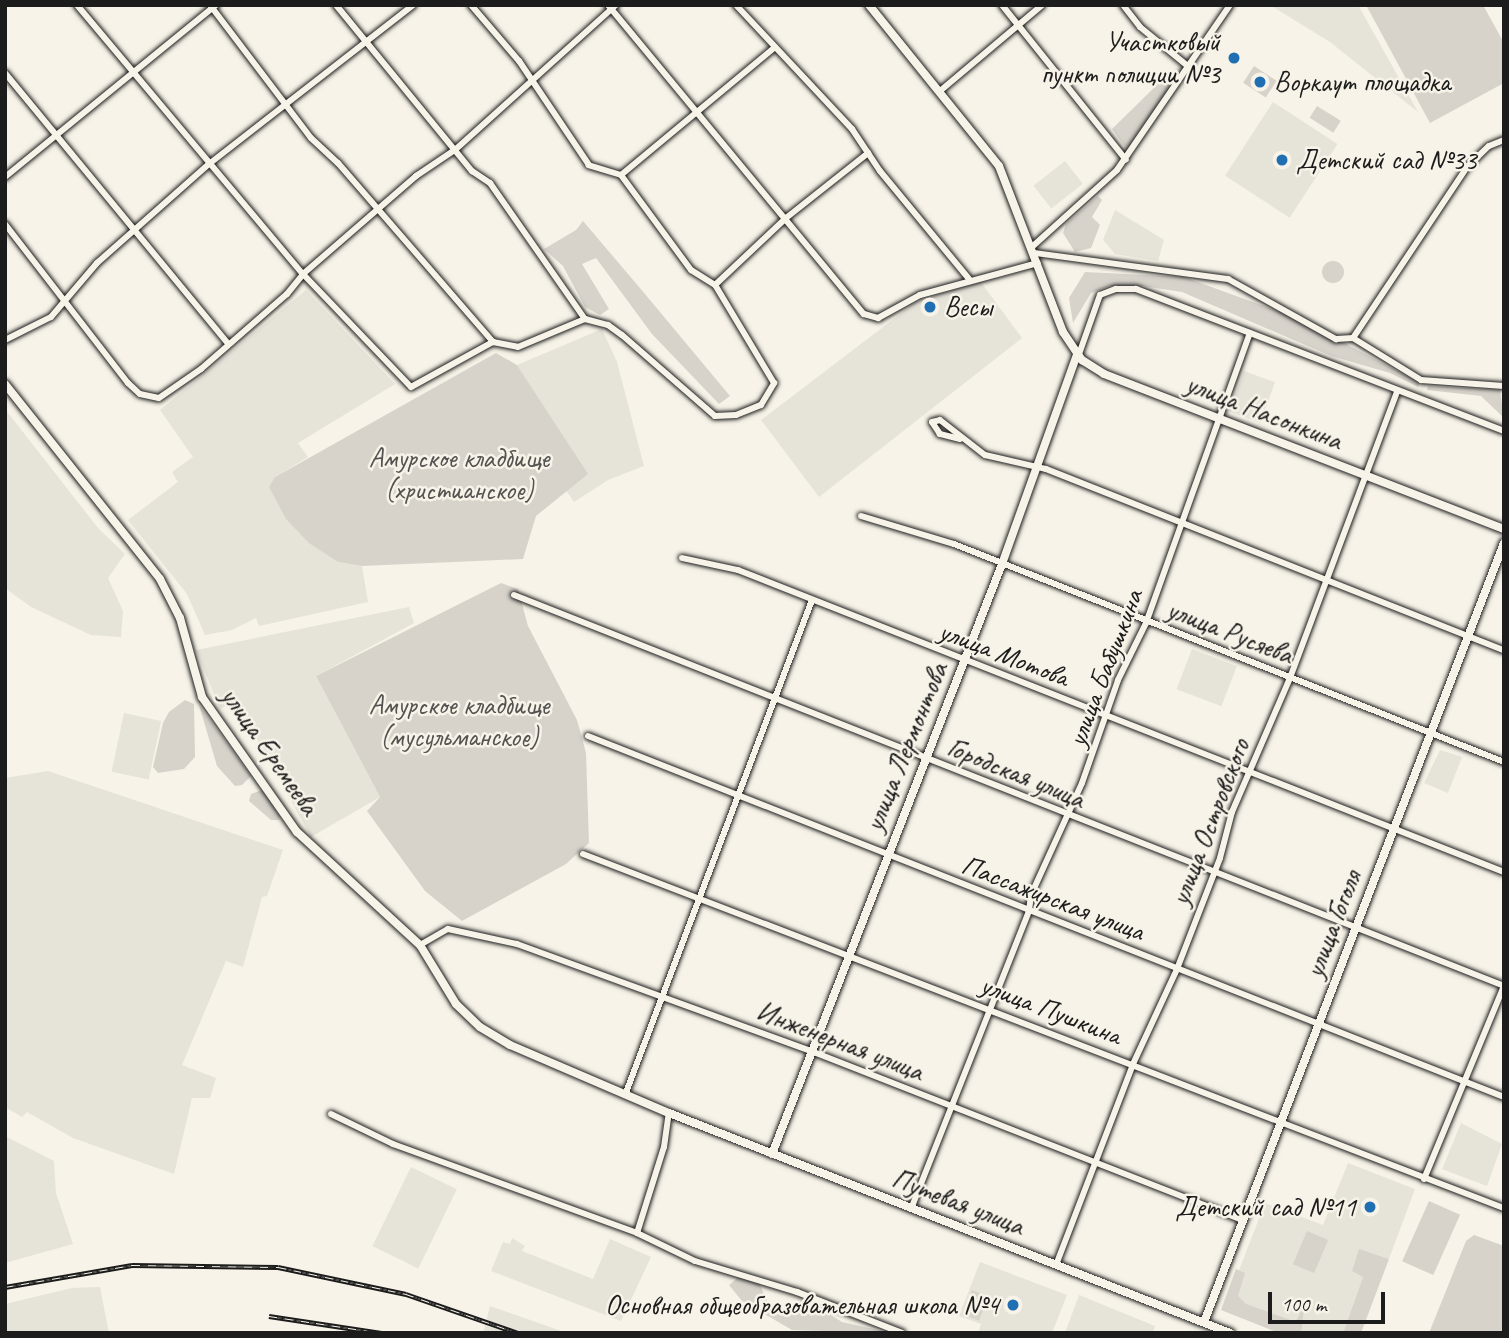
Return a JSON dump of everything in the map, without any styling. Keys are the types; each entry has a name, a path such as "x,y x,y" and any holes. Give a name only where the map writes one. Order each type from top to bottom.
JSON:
{"street":[{"path":"77,5 303,274 411,387 493,342"},
{"path":"336,5 472,171 490,183 585,319"},
{"path":"5,340 51,317 97,263 209,164 413,5"},
{"path":"5,177 213,6 287,101 311,138 378,208 493,342 517,347 585,319 608,325 715,416 751,411 769,397 774,383 715,285 691,270 621,175 589,165 529,80 519,61 471,5"},
{"path":"736,5 852,129 868,153 969,279"},
{"path":"869,5 999,166 1034,249 1048,292 1077,356"},
{"path":"1002,5 1126,160"},
{"path":"940,91 1042,5"},
{"path":"1122,5 1140,27 1189,67"},
{"path":"1034,249 1126,160 1230,5"},
{"path":"5,224 64,304 140,394 167,395 287,294 303,274 378,208 456,149 612,6 698,115 864,313 878,318 917,297 969,279 1038,262"},
{"path":"621,175 698,115 775,47"},
{"path":"5,73 228,344"},
{"path":"1353,338 1467,167 1489,146 1504,140"},
{"path":"715,285 786,218 868,153"},
{"path":"1034,249 1228,279 1336,339 1353,338 1421,380 1504,386"},
{"path":"1077,356 1098,298 1115,289 1162,295 1397,392 1504,431"},
{"name":"улица Бабушкина","path":"911,1209 1029,911 1031,895 1146,623 1250,333"},
{"name":"улица Насонкина","path":"1077,356 1104,374 1504,529"},
{"name":"улица Лермонтова","path":"772,1154 847,955 1002,564 1077,356"},
{"name":"улица Еремеева","path":"5,384 160,579 180,618 202,697 297,832 419,945"},
{"name":"улица Островского","path":"1056,1265 1097,1164 1133,1063 1177,969 1397,392"},
{"path":"960,439 985,455 1038,466 1504,650"},
{"name":"улица Русяева","path":"861,516 954,544 1146,623 1504,762"},
{"name":"улица Гоголя","path":"1204,1322 1504,543"},
{"name":"улица Мотова","path":"682,558 720,564 1504,872"},
{"name":"Городская улица","path":"514,595 1213,875 1504,986"},
{"path":"625,1095 777,700 812,600"},
{"name":"Пассажирская улица","path":"588,736 738,798 1504,1097"},
{"name":"улица Пушкина","path":"583,854 1133,1063 1280,1123 1504,1208"},
{"name":"Инженерная улица","path":"419,945 448,929 485,934 811,1051 1243,1220"},
{"name":"Путевая улица","path":"419,945 456,1004 480,1027 669,1113 1230,1333"},
{"path":"1424,1179 1504,986"},
{"path":"637,1233 664,1147 669,1113"},
{"path":"331,1114 407,1149 637,1233 695,1261 797,1292 902,1333"}],"shaded area":[{"path":"1270,5 1358,5 1418,112 1330,42"},
{"name":"Детский сад №33","path":"1273,102 1338,144 1290,218 1225,176"},
{"path":"1065,161 1083,184 1051,208 1033,186"},
{"path":"1115,210 1164,240 1158,261 1115,254 1103,240"},
{"path":"980,281 1022,338 819,497 761,420 916,302"},
{"path":"306,290 395,384 298,443 308,457 275,477 338,562 362,566 368,602 259,626 256,618 232,630 205,635 187,594 128,520 178,482 172,472 193,457 160,410"},
{"path":"602,329 617,362 644,466 608,480 574,502 565,489 587,474 517,365"},
{"path":"1244,371 1275,382 1260,423 1229,411"},
{"path":"5,409 98,528 125,554 108,578 123,611 121,637 91,635 31,607 5,588"},
{"path":"409,607 414,623 316,676 380,797 311,837 236,701 220,709 196,650"},
{"path":"1192,649 1237,666 1221,706 1177,689"},
{"path":"124,713 161,721 149,780 112,772"},
{"path":"1440,750 1462,757 1448,793 1424,783"},
{"path":"48,771 283,850 267,896 262,897 243,967 226,961 182,1065 216,1078 210,1098 192,1098 174,1174 73,1138 27,1112 22,1117 5,1107 5,778"},
{"path":"1461,1123 1502,1144 1487,1186 1442,1169"},
{"path":"5,1136 54,1161 56,1193 73,1244 5,1263"},
{"path":"1348,1163 1415,1189 1389,1259 1359,1250 1363,1277 1343,1333 1286,1333 1224,1309 1265,1203 1323,1225"},
{"path":"411,1167 457,1189 418,1268 372,1246"},
{"path":"512,1238 525,1246 522,1251 593,1279 610,1239 651,1257 621,1321 491,1271 503,1242 510,1244"},
{"name":"Основная общеобразовательная школа №4","path":"980,1262 1067,1295 1052,1333 978,1333 981,1324 959,1316"},
{"path":"100,1287 109,1333 5,1333 5,1304 72,1288"},
{"path":"1079,1295 1155,1326 1153,1333 1065,1333"},
{"path":"490,1306 567,1333 483,1333"}],"green space":[{"path":"1366,5 1483,5 1504,43 1504,83 1430,123"},
{"name":"Воркаут площадка","path":"1254,66 1277,81 1266,97 1243,83"},
{"path":"1162,80 1173,86 1127,150 1112,129"},
{"path":"1317,106 1341,121 1333,133 1310,118"},
{"path":"1098,196 1102,200 1092,217 1100,225 1091,248 1075,252 1063,233 1066,224"},
{"path":"583,221 730,396 719,404 652,334 596,258 582,264 609,309 600,315 585,307 563,266 544,249 576,230"},
{"path":"1329,261 1337,261 1344,268 1344,276 1337,283 1329,283 1322,276 1322,268"},
{"path":"1085,272 1184,277 1297,318 1420,383 1418,387 1390,373 1331,356 1182,292 1143,286 1109,286 1091,293 1073,323 1069,298"},
{"name":"Амурское кладбище (христианское)","path":"496,353 517,365 588,474 536,516 523,559 362,566 338,562 309,543 286,519 269,487 275,477"},
{"path":"1428,386 1500,390 1504,418 1481,396 1427,390"},
{"name":"Амурское кладбище (мусульманское)","path":"501,583 518,589 528,626 577,720 586,753 589,843 566,864 462,921 425,891 367,811 380,797 316,676"},
{"path":"185,700 194,704 195,757 184,769 158,773 153,767 163,723 169,712"},
{"path":"199,705 251,776 242,785 235,786 217,766"},
{"path":"262,790 280,816 279,820 271,820 249,801 251,794"},
{"path":"1429,1201 1460,1215 1433,1275 1402,1261"},
{"path":"1307,1231 1328,1240 1314,1273 1293,1264"},
{"path":"1474,1235 1504,1246 1504,1333 1429,1333 1466,1241"},
{"path":"1359,1249 1389,1259 1361,1333 1343,1333 1363,1277 1352,1271"},
{"path":"1236,1269 1245,1273 1238,1296 1246,1304 1296,1322 1305,1302 1301,1333 1279,1333 1221,1310"},
{"path":"739,1277 759,1283 768,1303 796,1311 818,1307 842,1322 891,1333 792,1330 742,1301 729,1285"},
{"path":"972,1290 989,1297 979,1321 962,1314"}],"railway":[{"path":"5,1287 132,1265 278,1267 406,1294 518,1333"},
{"path":"269,1316 382,1333"}],"place":[{"name":"Участковый пункт полиции №3","path":"1234,58"},
{"name":"Воркаут площадка","path":"1260,82"},
{"name":"Детский сад №33","path":"1282,160"},
{"name":"Весы","path":"930,307"},
{"name":"Детский сад №11","path":"1370,1207"},
{"name":"Основная общеобразовательная школа №4","path":"1013,1305"}]}
